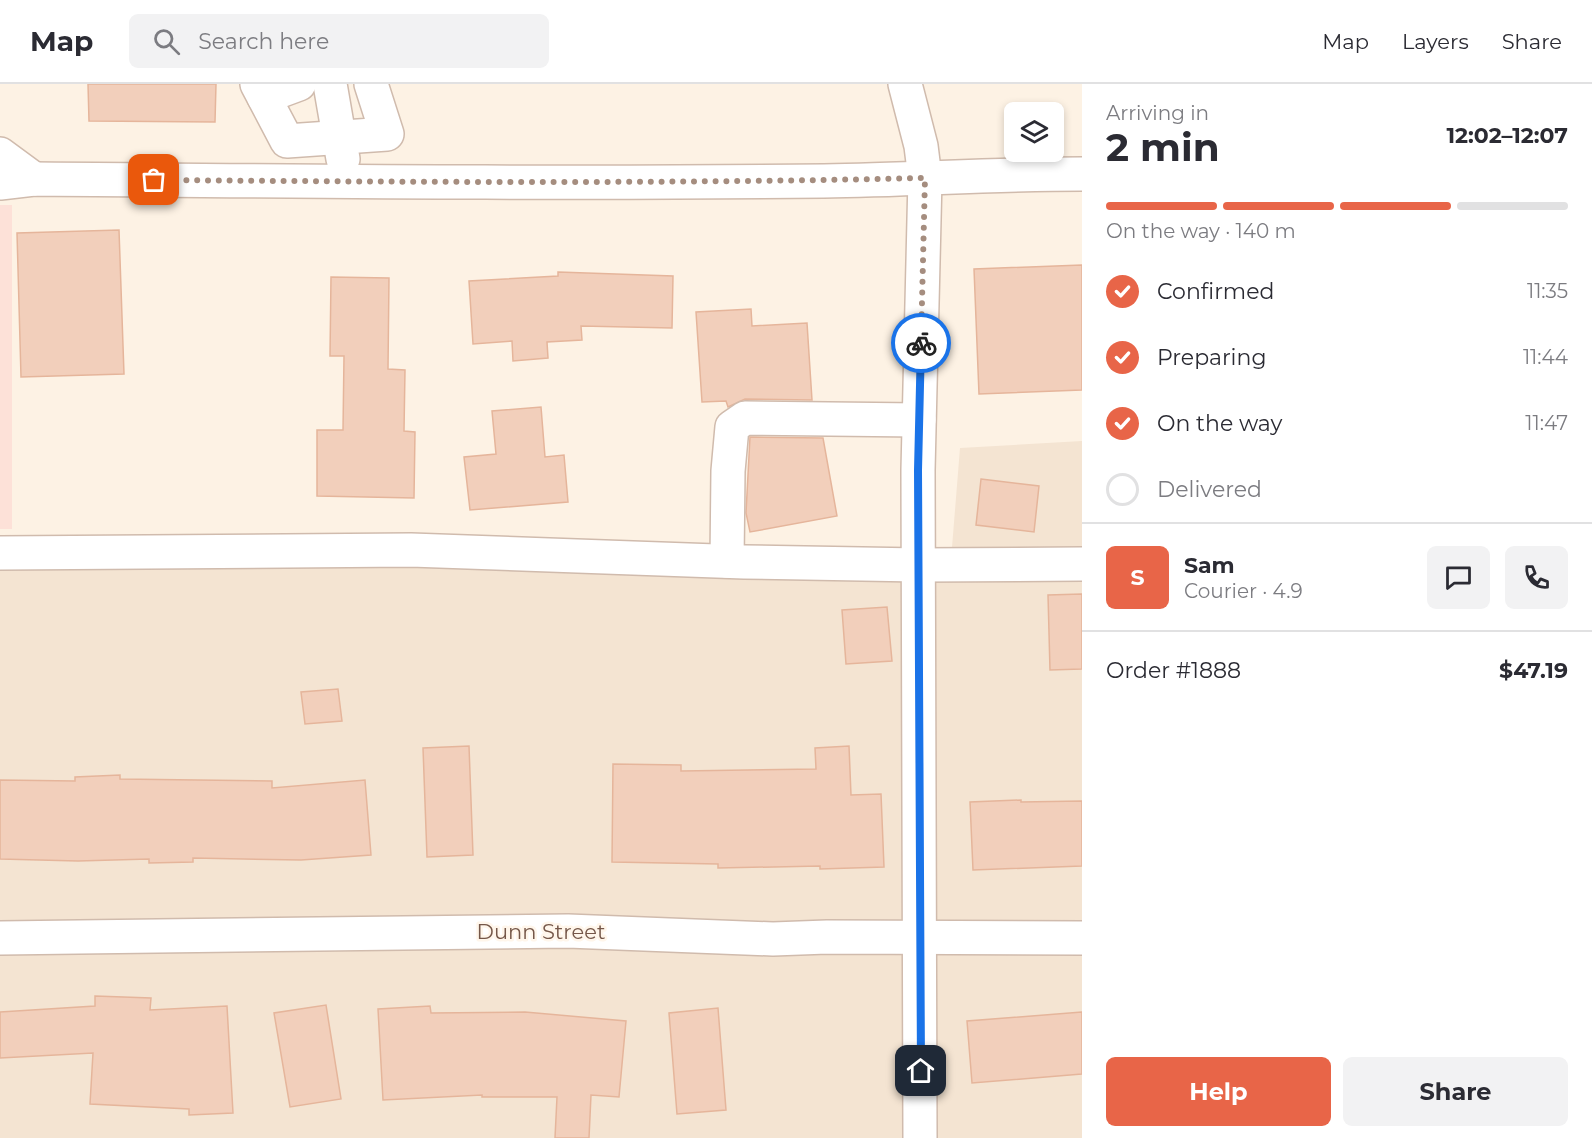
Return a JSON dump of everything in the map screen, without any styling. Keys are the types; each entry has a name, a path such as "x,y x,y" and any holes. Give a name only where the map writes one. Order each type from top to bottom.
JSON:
{"street":[{"path":"330,84 346,181"},
{"path":"277,88 287,141 387,134 371,84"},
{"path":"905,84 921,146 925,178 919,565 920,1138"},
{"path":"0,154 34,179"},
{"path":"0,183 34,179 576,182 1082,174"},
{"path":"727,561 732,427 746,418 920,420"},
{"path":"0,553 411,550 727,561 919,565 1082,564"},
{"name":"Dunn Street","path":"0,938 568,931 772,939 827,937 1082,938"}],"shaded area":[{"path":"0,205 12,205 12,529 0,529"},
{"path":"1082,441 1082,1138 0,1138 0,559 950,572 960,448"}],"building":[{"path":"88,84 216,84 215,122 89,121"},
{"path":"119,230 124,374 21,377 17,233"},
{"path":"1082,265 1082,390 979,394 974,269"},
{"path":"558,272 673,276 672,328 581,326 582,340 547,342 548,358 513,361 512,341 473,344 469,281 558,276"},
{"path":"331,277 389,278 388,369 405,370 404,431 415,432 414,498 317,496 317,430 343,430 344,356 330,356"},
{"path":"751,309 752,326 807,323 812,400 745,399 728,407 726,401 702,402 696,312"},
{"path":"541,407 545,457 564,455 568,502 470,510 464,457 496,454 492,411"},
{"path":"750,437 823,438 837,516 750,532 746,513"},
{"path":"981,479 1039,486 1034,532 976,525"},
{"path":"1082,594 1082,669 1050,670 1048,595"},
{"path":"887,607 892,661 846,664 842,610"},
{"path":"338,689 342,721 305,724 301,692"},
{"path":"469,746 473,855 427,857 423,748"},
{"path":"849,746 851,795 881,794 884,867 718,868 718,864 612,862 613,764 681,765 681,771 816,769 815,748"},
{"path":"120,775 120,779 272,781 272,788 365,780 371,855 301,860 193,858 193,862 149,863 149,859 78,861 0,859 0,780 75,781 75,777"},
{"path":"1021,800 1021,802 1082,801 1082,866 973,870 970,802"},
{"path":"95,996 151,998 150,1010 227,1006 233,1113 189,1115 189,1109 90,1104 93,1053 0,1058 0,1012 95,1006"},
{"path":"326,1005 341,1099 290,1107 274,1013"},
{"path":"430,1006 431,1013 525,1012 626,1021 619,1097 591,1095 589,1138 555,1138 557,1097 482,1097 482,1095 383,1100 378,1009"},
{"path":"718,1008 726,1110 677,1114 669,1013"},
{"path":"1082,1012 1082,1074 972,1083 967,1021"}],"way so far":[{"path":"154,180 529,182 826,181 925,178 921,343"}],"route":[{"path":"921,343 918,470 921,1071"}]}
